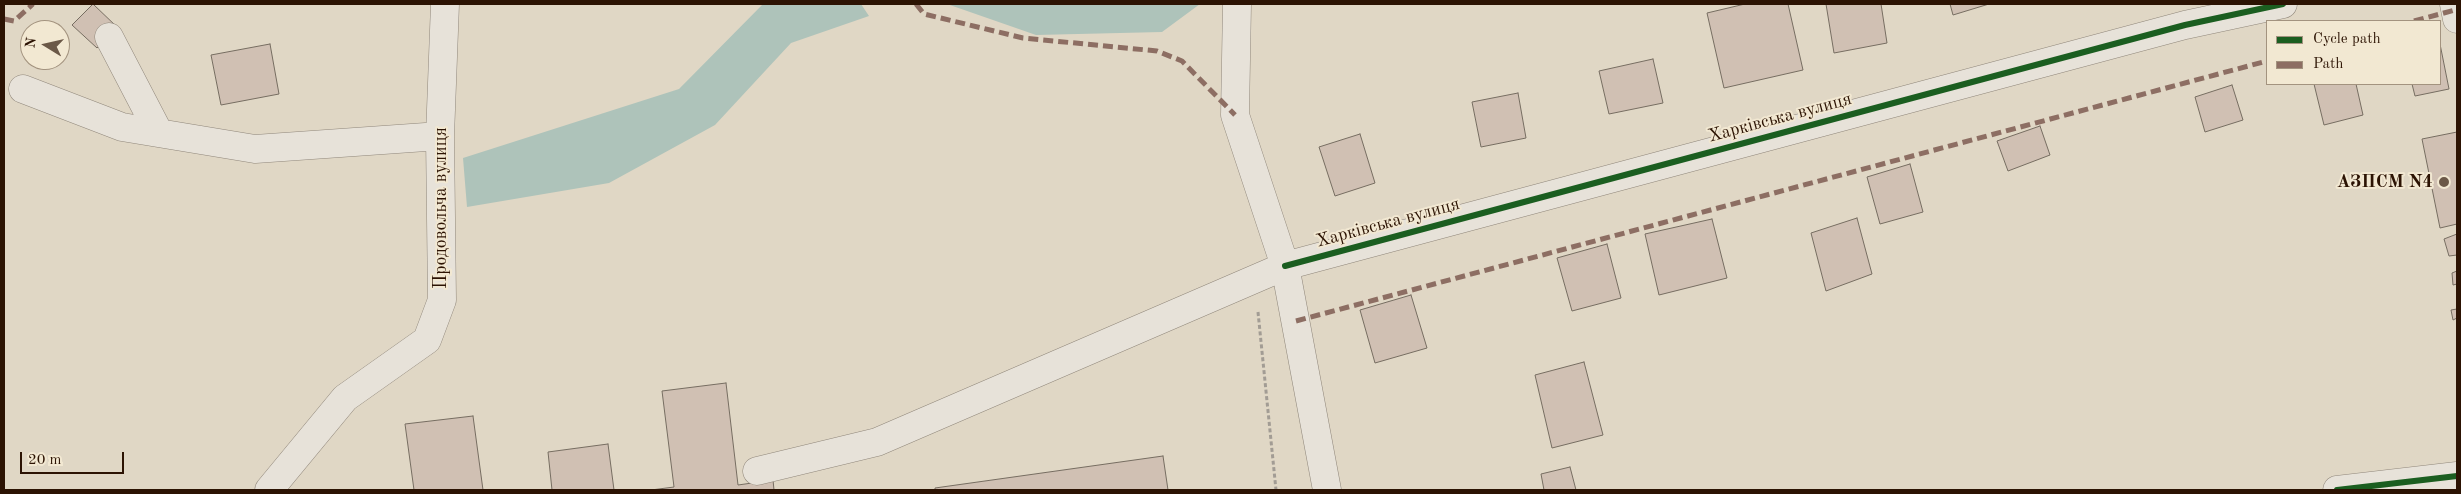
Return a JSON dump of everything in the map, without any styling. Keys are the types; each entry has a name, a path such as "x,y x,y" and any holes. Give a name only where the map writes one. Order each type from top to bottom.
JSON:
{"street":[{"name":"Продовольча вулиця","path":"269,490 345,398 427,340 442,300 440,136 445,4"},
{"path":"1237,4 1235,115 1285,266 1327,490"},
{"name":"Харківська вулиця","path":"757,472 877,442 1285,266 2185,25 2283,4"},
{"path":"2454,4 2457,18"},
{"path":"109,36 159,133"},
{"path":"23,90 122,128 255,148 440,136"},
{"path":"2337,490 2457,476"}],"shaded area":[{"path":"763,4 861,4 869,16 791,43 715,125 609,183 467,207 463,158 679,89"},
{"path":"947,4 1200,4 1162,32 1036,35"}],"building":[{"path":"93,4 117,27 97,48 72,25"},
{"path":"1745,4 1788,4 1803,70 1724,88 1707,13"},
{"path":"1826,4 1881,4 1887,43 1834,53"},
{"path":"1950,4 1989,4 1953,15"},
{"path":"270,44 279,94 221,105 211,55"},
{"path":"2441,49 2449,89 2415,96 2412,85 2441,85"},
{"path":"1653,59 1663,103 1609,114 1599,71"},
{"path":"2232,85 2243,120 2205,132 2195,97"},
{"path":"2314,85 2356,85 2363,115 2324,125"},
{"path":"1518,93 1526,138 1481,147 1472,102"},
{"path":"2040,126 2050,155 2008,171 1997,141"},
{"name":"АЗПСМ N4","path":"2457,132 2457,224 2440,228 2422,139"},
{"path":"1360,134 1375,183 1335,196 1319,147"},
{"path":"1910,164 1923,212 1880,224 1867,177"},
{"path":"1857,218 1872,274 1826,291 1811,233"},
{"path":"1712,219 1727,278 1659,295 1645,234"},
{"path":"2457,234 2457,255 2449,256 2444,239"},
{"path":"1607,244 1621,298 1572,311 1557,258"},
{"path":"2457,271 2457,284 2453,285 2452,273"},
{"path":"1411,295 1427,348 1375,363 1360,310"},
{"path":"2457,309 2457,318 2453,320 2451,310"},
{"path":"1584,362 1603,435 1552,448 1535,375"},
{"path":"726,383 738,485 773,480 774,490 651,490 674,487 662,391"},
{"path":"473,416 483,490 414,490 405,424"},
{"path":"608,444 614,490 552,490 548,452"},
{"path":"1163,456 1168,490 935,490 935,488"},
{"path":"1570,467 1576,490 1544,490 1541,474"}],"marked path":[{"path":"4,19 14,21 33,4"},
{"path":"916,4 924,14 1023,38 1157,51 1182,61 1235,115"},
{"path":"2418,20 2455,10"},
{"path":"1296,321 2266,61"}],"cycle path":[{"path":"1285,266 2185,25 2283,4"},
{"path":"2337,490 2457,476"}],"place":[{"name":"АЗПСМ N4","path":"2444,182"}]}
